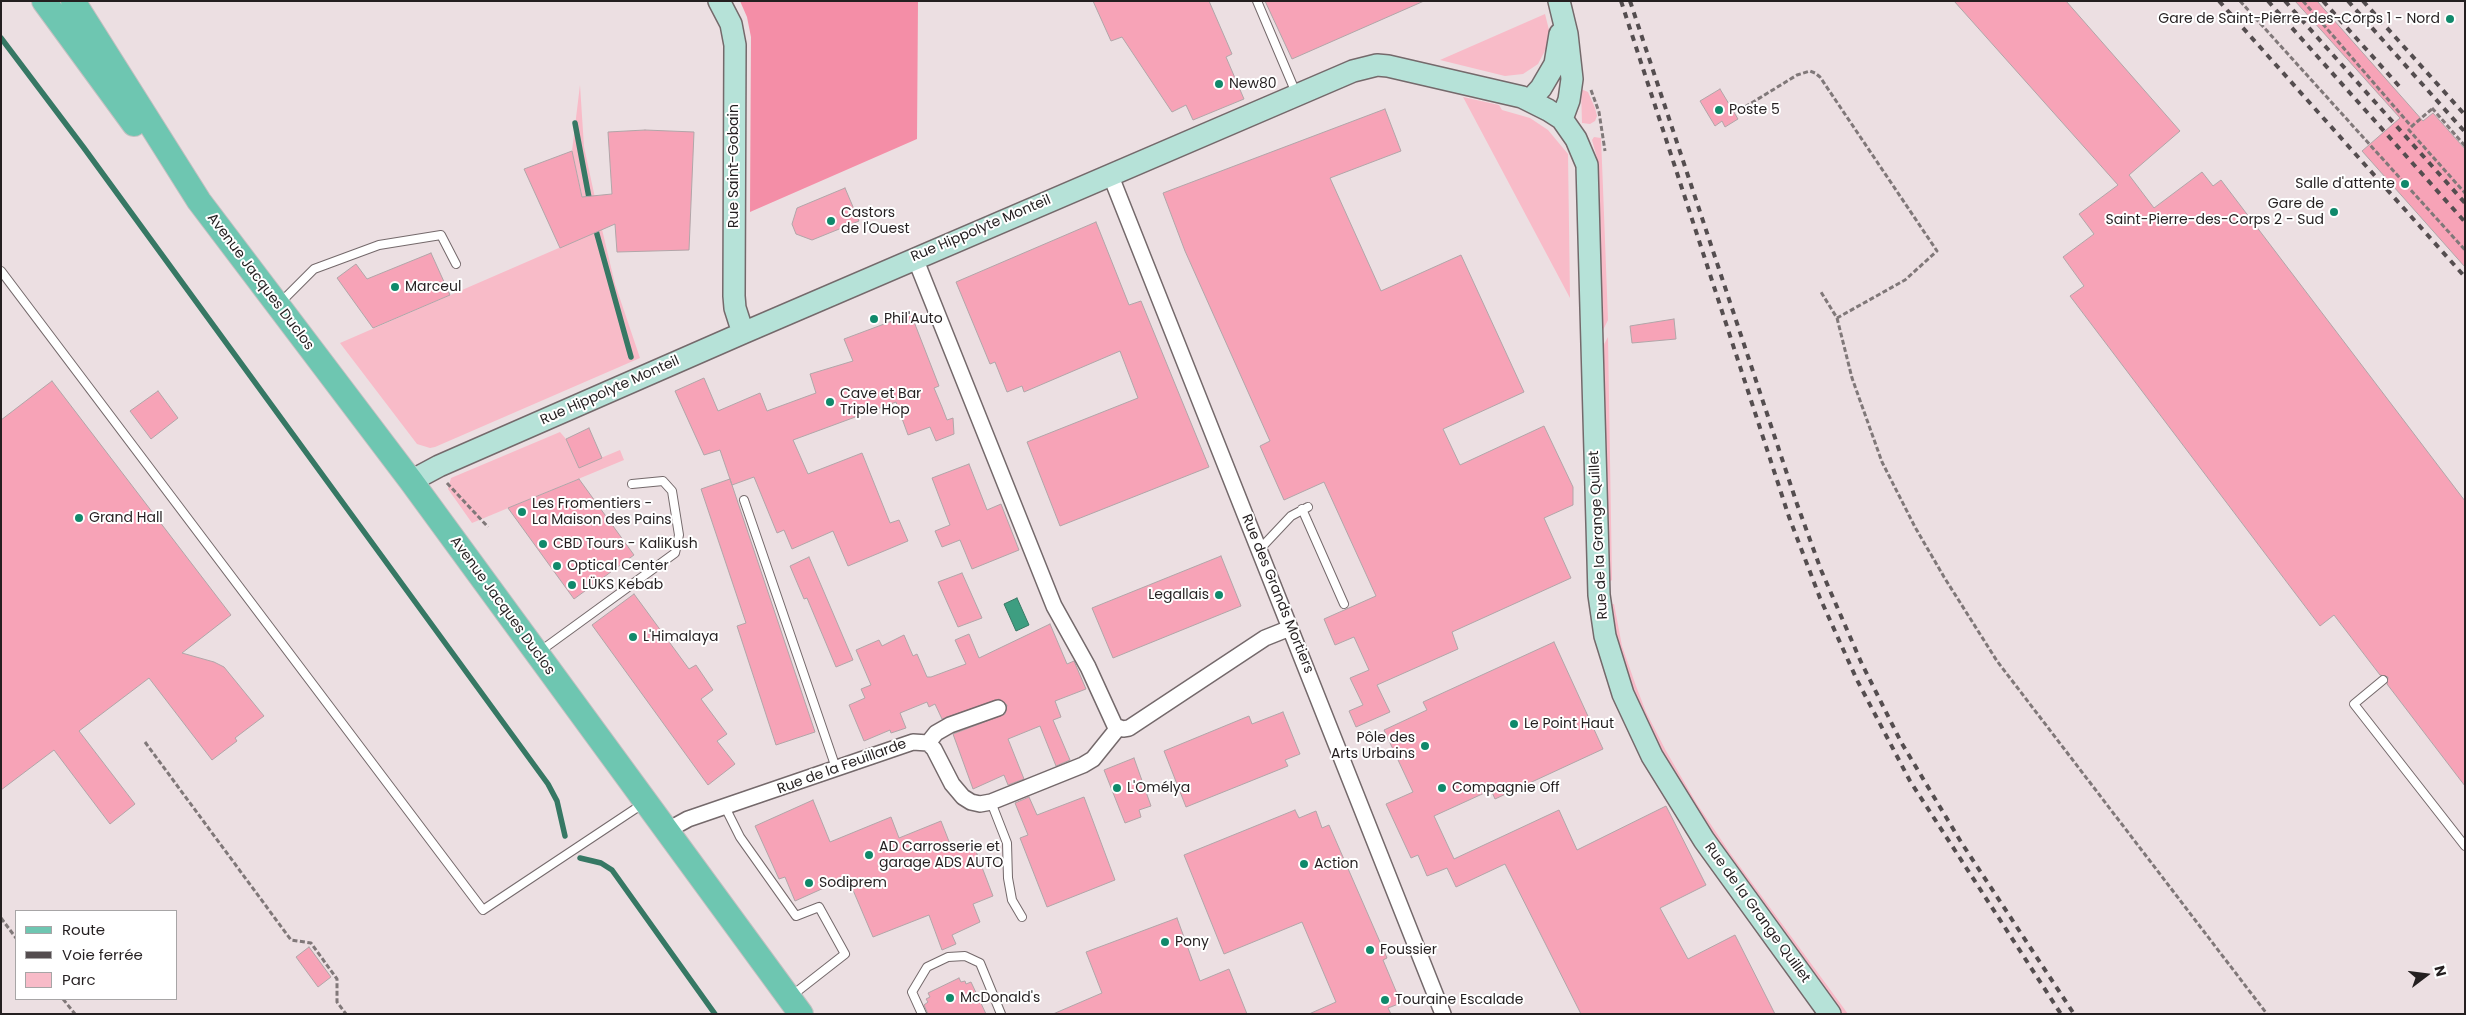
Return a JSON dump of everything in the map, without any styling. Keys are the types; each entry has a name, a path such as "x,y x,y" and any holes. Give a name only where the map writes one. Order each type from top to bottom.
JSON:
{"main road":[{"name":"Avenue Jacques Duclos","path":"44,1 161,160 199,202 410,481 668,830 795,1006"},
{"name":"Avenue Jacques Duclos","path":"73,1 199,202"},
{"path":"88,1 147,117"}],"street":[{"name":"Rue Saint-Gobain","path":"719,1 731,24 735,44 734,282 735,308 743,333"},
{"path":"1558,1 1567,34 1572,79 1569,100 1562,119"},
{"path":"1530,100 1541,88 1555,64 1560,37 1558,1"},
{"name":"Rue Hippolyte Monteil","path":"410,481 439,466 915,258 1353,71 1377,65 1490,89 1530,100 1562,119"},
{"name":"Rue de la Grange Quillet","path":"1562,119 1583,152 1588,180 1591,357 1599,595 1605,636 1623,694 1652,756 1704,840 1830,1014"},
{"name":"Rue des Grands Mortiers","path":"1110,174 1443,1014"},
{"path":"915,258 1054,606 1088,667 1109,714 1118,728"},
{"path":"1118,728 1123,729 1134,725 1266,638 1290,628"},
{"path":"998,708 950,725 936,733 928,743 934,749 952,784 963,797 971,802 980,804 991,802 1083,765 1093,758 1118,728"},
{"name":"Rue de la Feuillarde","path":"668,830 688,819 900,745 913,742 928,743"}],"lane":[{"path":"1257,1 1297,94"},
{"path":"278,305 314,269 379,245 441,234 456,264"},
{"path":"1,271 483,910 646,801"},
{"path":"537,653 675,553 679,535 672,491 663,481 632,484"},
{"path":"744,500 836,768"},
{"path":"1259,550 1291,516 1305,508 1344,604"},
{"path":"2383,680 2354,704 2465,846"},
{"path":"991,802 1007,843 1008,878 1012,900 1022,917"},
{"path":"725,807 740,837 796,916 819,907 845,954 795,1006"},
{"path":"922,1014 912,992 927,967 948,957 965,956 980,963 1001,1014"}],"path":[{"path":"2240,1 2465,250"},
{"path":"2303,1 2409,129 2465,193"},
{"path":"1745,106 1797,75 1810,72 1815,73 1820,77 1937,251 1905,280 1837,318"},
{"path":"1572,79 1586,86 1594,96 1605,155"},
{"path":"2409,129 2432,108 2465,146"},
{"path":"1820,292 1837,318 1852,378 1879,454 1915,527 1944,577 1997,661 2267,1014"},
{"path":"446,483 488,527"},
{"path":"146,742 291,940 312,943 338,979 337,1002 346,1014"},
{"path":"1,918 15,937"},
{"path":"64,1000 74,1014"}],"green space":[{"path":"1545,14 1550,34 1548,45 1538,64 1523,74 1505,76 1440,60"},
{"path":"580,85 584,147 600,221 615,284 640,358 435,447 430,448 417,444 340,343 591,234 572,151"},
{"path":"1581,89 1588,92 1595,108 1597,116 1595,121 1590,124 1582,123"},
{"path":"1463,97 1499,105 1502,110 1530,118 1548,130 1568,154 1570,298"},
{"path":"1594,137 1601,138 1608,320 1602,332 1599,191 1597,158 1592,140"},
{"path":"1608,337 1612,580 1607,584 1602,348"},
{"path":"560,432 566,439 579,467 620,450 624,460 472,523 448,489 451,478"},
{"path":"1614,604 1622,646 1636,686 1646,712 1666,751 1697,804 1730,853 1848,1014 1842,1014 1718,845 1658,748 1641,714 1623,668 1609,605"}],"shaded area":[{"path":"740,1 918,1 917,139 750,212 751,37 747,17"},
{"path":"1017,598 1029,625 1016,631 1004,604"}],"building":[{"path":"1093,1 1209,1 1232,54 1226,57 1244,99 1193,120 1186,105 1172,112 1122,37 1111,41"},
{"path":"1265,1 1424,1 1292,59"},
{"path":"1954,1 2066,1 2180,131 2129,175 2154,208 2202,172 2213,186 2221,180 2465,501 2465,786 2387,684 2388,677 2380,675 2334,615 2320,626 2070,296 2084,286 2063,257 2094,234 2079,214 2118,185"},
{"path":"2295,1 2317,1 2423,121 2433,113 2465,149 2465,267 2362,151 2400,118"},
{"name":"Poste 5","path":"1720,89 1738,119 1725,127 1722,121 1715,126 1700,101"},
{"path":"1385,109 1401,151 1330,178 1381,291 1461,255 1524,392 1443,429 1460,465 1544,426 1573,487 1573,505 1544,518 1571,578 1452,632 1458,649 1377,685 1390,712 1356,727 1349,711 1363,705 1350,678 1369,670 1354,637 1335,645 1324,619 1376,596 1324,482 1284,500 1260,446 1270,441 1185,251 1163,193"},
{"path":"645,130 694,132 689,250 617,252 615,224 560,248 524,169 572,151 582,197 612,194 608,132"},
{"path":"845,188 859,221 812,240 796,234 792,224 797,208"},
{"path":"1096,222 1129,305 1141,301 1209,467 1060,526 1027,442 1138,398 1120,351 1024,392 1022,386 1007,392 995,362 990,364 956,282"},
{"name":"Marceul","path":"431,253 450,295 373,328 337,278 356,264 367,279"},
{"path":"911,314 939,386 934,388 947,420 953,418 954,434 936,441 930,427 908,435 896,402 793,440 808,474 862,453 890,523 899,520 908,541 848,566 833,531 792,549 784,530 777,533 754,477 732,485 720,450 704,455 675,391 704,378 718,411 760,393 767,411 816,393 810,374 853,361 844,339"},
{"path":"1674,319 1676,339 1632,343 1630,326"},
{"name":"Grand Hall","path":"52,381 231,615 182,653 214,662 224,667 264,716 235,738 237,741 212,760 149,678 79,731 135,804 110,824 54,750 1,790 1,420"},
{"path":"158,391 178,418 151,439 130,411"},
{"path":"589,428 602,458 579,468 566,439"},
{"path":"969,464 987,510 1001,504 1019,550 972,569 960,540 942,547 935,531 950,525 932,478"},
{"path":"579,479 634,555 574,599 508,508"},
{"path":"730,479 815,732 776,745 737,626 746,623 701,489"},
{"path":"1221,556 1241,606 1113,658 1092,608"},
{"path":"809,557 853,660 836,667 807,598 804,599 790,566"},
{"path":"962,573 982,618 958,627 938,582"},
{"path":"634,594 689,669 696,665 713,690 701,699 727,734 717,741 735,764 708,785 592,625"},
{"path":"1050,624 1067,664 1074,661 1086,689 1055,701 1061,717 1053,720 1070,760 1056,766 1040,726 1008,739 1024,779 1008,785 1004,775 973,789 953,734 1005,714 1007,705 999,699 942,719 935,704 929,707 927,702 900,713 906,728 891,733 890,730 864,741 849,705 865,698 861,689 871,685 856,650 879,640 882,646 904,635 913,656 917,654 927,677 931,677 966,664 955,640 969,634 979,658"},
{"path":"1554,642 1603,749 1495,799 1491,790 1434,816 1454,859 1559,810 1577,850 1666,806 1706,885 1660,908 1688,959 1735,935 1775,1014 1581,1014 1505,864 1456,887 1447,868 1427,876 1418,855 1411,858 1386,804 1413,792 1384,730 1427,710 1423,702"},
{"path":"1283,712 1300,754 1285,760 1288,766 1186,807 1164,751 1249,716 1252,724"},
{"path":"1134,758 1151,806 1139,810 1141,817 1125,823 1104,770"},
{"path":"1029,797 1037,815 1084,797 1115,880 1047,907 1020,838 1028,835 1015,803"},
{"path":"813,800 830,842 891,817 899,838 941,821 952,849 972,841 993,896 973,904 980,922 952,935 956,944 942,950 929,915 873,937 850,883 848,884 846,878 795,901 785,877 779,879 755,826"},
{"path":"1295,810 1299,818 1316,811 1322,828 1329,825 1387,958 1383,960 1401,1003 1388,1008 1391,1014 1309,1014 1336,1002 1302,922 1224,954 1184,855"},
{"path":"1177,918 1200,981 1229,969 1247,1014 1053,1014 1102,993 1086,952"},
{"path":"309,947 331,977 318,987 296,957"},
{"name":"McDonald's","path":"959,978 961,982 965,981 966,984 971,982 986,1014 928,1014 924,1005 928,1002 926,999 930,997 928,993"}],"waterway":[{"path":"1,38 84,148 548,784 557,801 565,836"},
{"path":"575,123 590,203"},
{"path":"595,227 631,357"},
{"path":"580,858 601,863 612,870 715,1014"}],"railway":[{"path":"1621,1 1789,517 1820,598 1857,680 1910,781 2061,1014"},
{"path":"1630,1 1797,504 1821,570 1861,662 1901,742 1961,842 2074,1014"},
{"path":"2219,1 2465,277"},
{"path":"2268,1 2465,222"},
{"path":"2285,1 2465,203"},
{"path":"2323,1 2399,86"},
{"path":"2348,1 2465,132"},
{"path":"2363,1 2465,115"}],"place":[{"name":"Gare de Saint-Pierre-des-Corps 1 - Nord","path":"2450,19"},
{"name":"New80","path":"1219,84"},
{"name":"Poste 5","path":"1719,110"},
{"name":"Salle d'attente","path":"2405,184"},
{"name":"Gare de Saint-Pierre-des-Corps 2 - Sud","path":"2334,212"},
{"name":"Castors de l'Ouest","path":"831,221"},
{"name":"Marceul","path":"395,287"},
{"name":"Phil'Auto","path":"874,319"},
{"name":"Cave et Bar Triple Hop","path":"830,402"},
{"name":"Les Fromentiers - La Maison des Pains","path":"522,512"},
{"name":"Grand Hall","path":"79,518"},
{"name":"CBD Tours - KaliKush","path":"543,544"},
{"name":"Optical Center","path":"557,566"},
{"name":"LÜKS Kebab","path":"572,585"},
{"name":"Legallais","path":"1219,595"},
{"name":"L'Himalaya","path":"633,637"},
{"name":"Le Point Haut","path":"1514,724"},
{"name":"Pôle des Arts Urbains","path":"1425,746"},
{"name":"L'Omélya","path":"1117,788"},
{"name":"Compagnie Off","path":"1442,788"},
{"name":"AD Carrosserie et garage ADS AUTO","path":"869,855"},
{"name":"Action","path":"1304,864"},
{"name":"Sodiprem","path":"809,883"},
{"name":"Pony","path":"1165,942"},
{"name":"Foussier","path":"1370,950"},
{"name":"McDonald's","path":"950,998"},
{"name":"Touraine Escalade","path":"1385,1000"}]}
